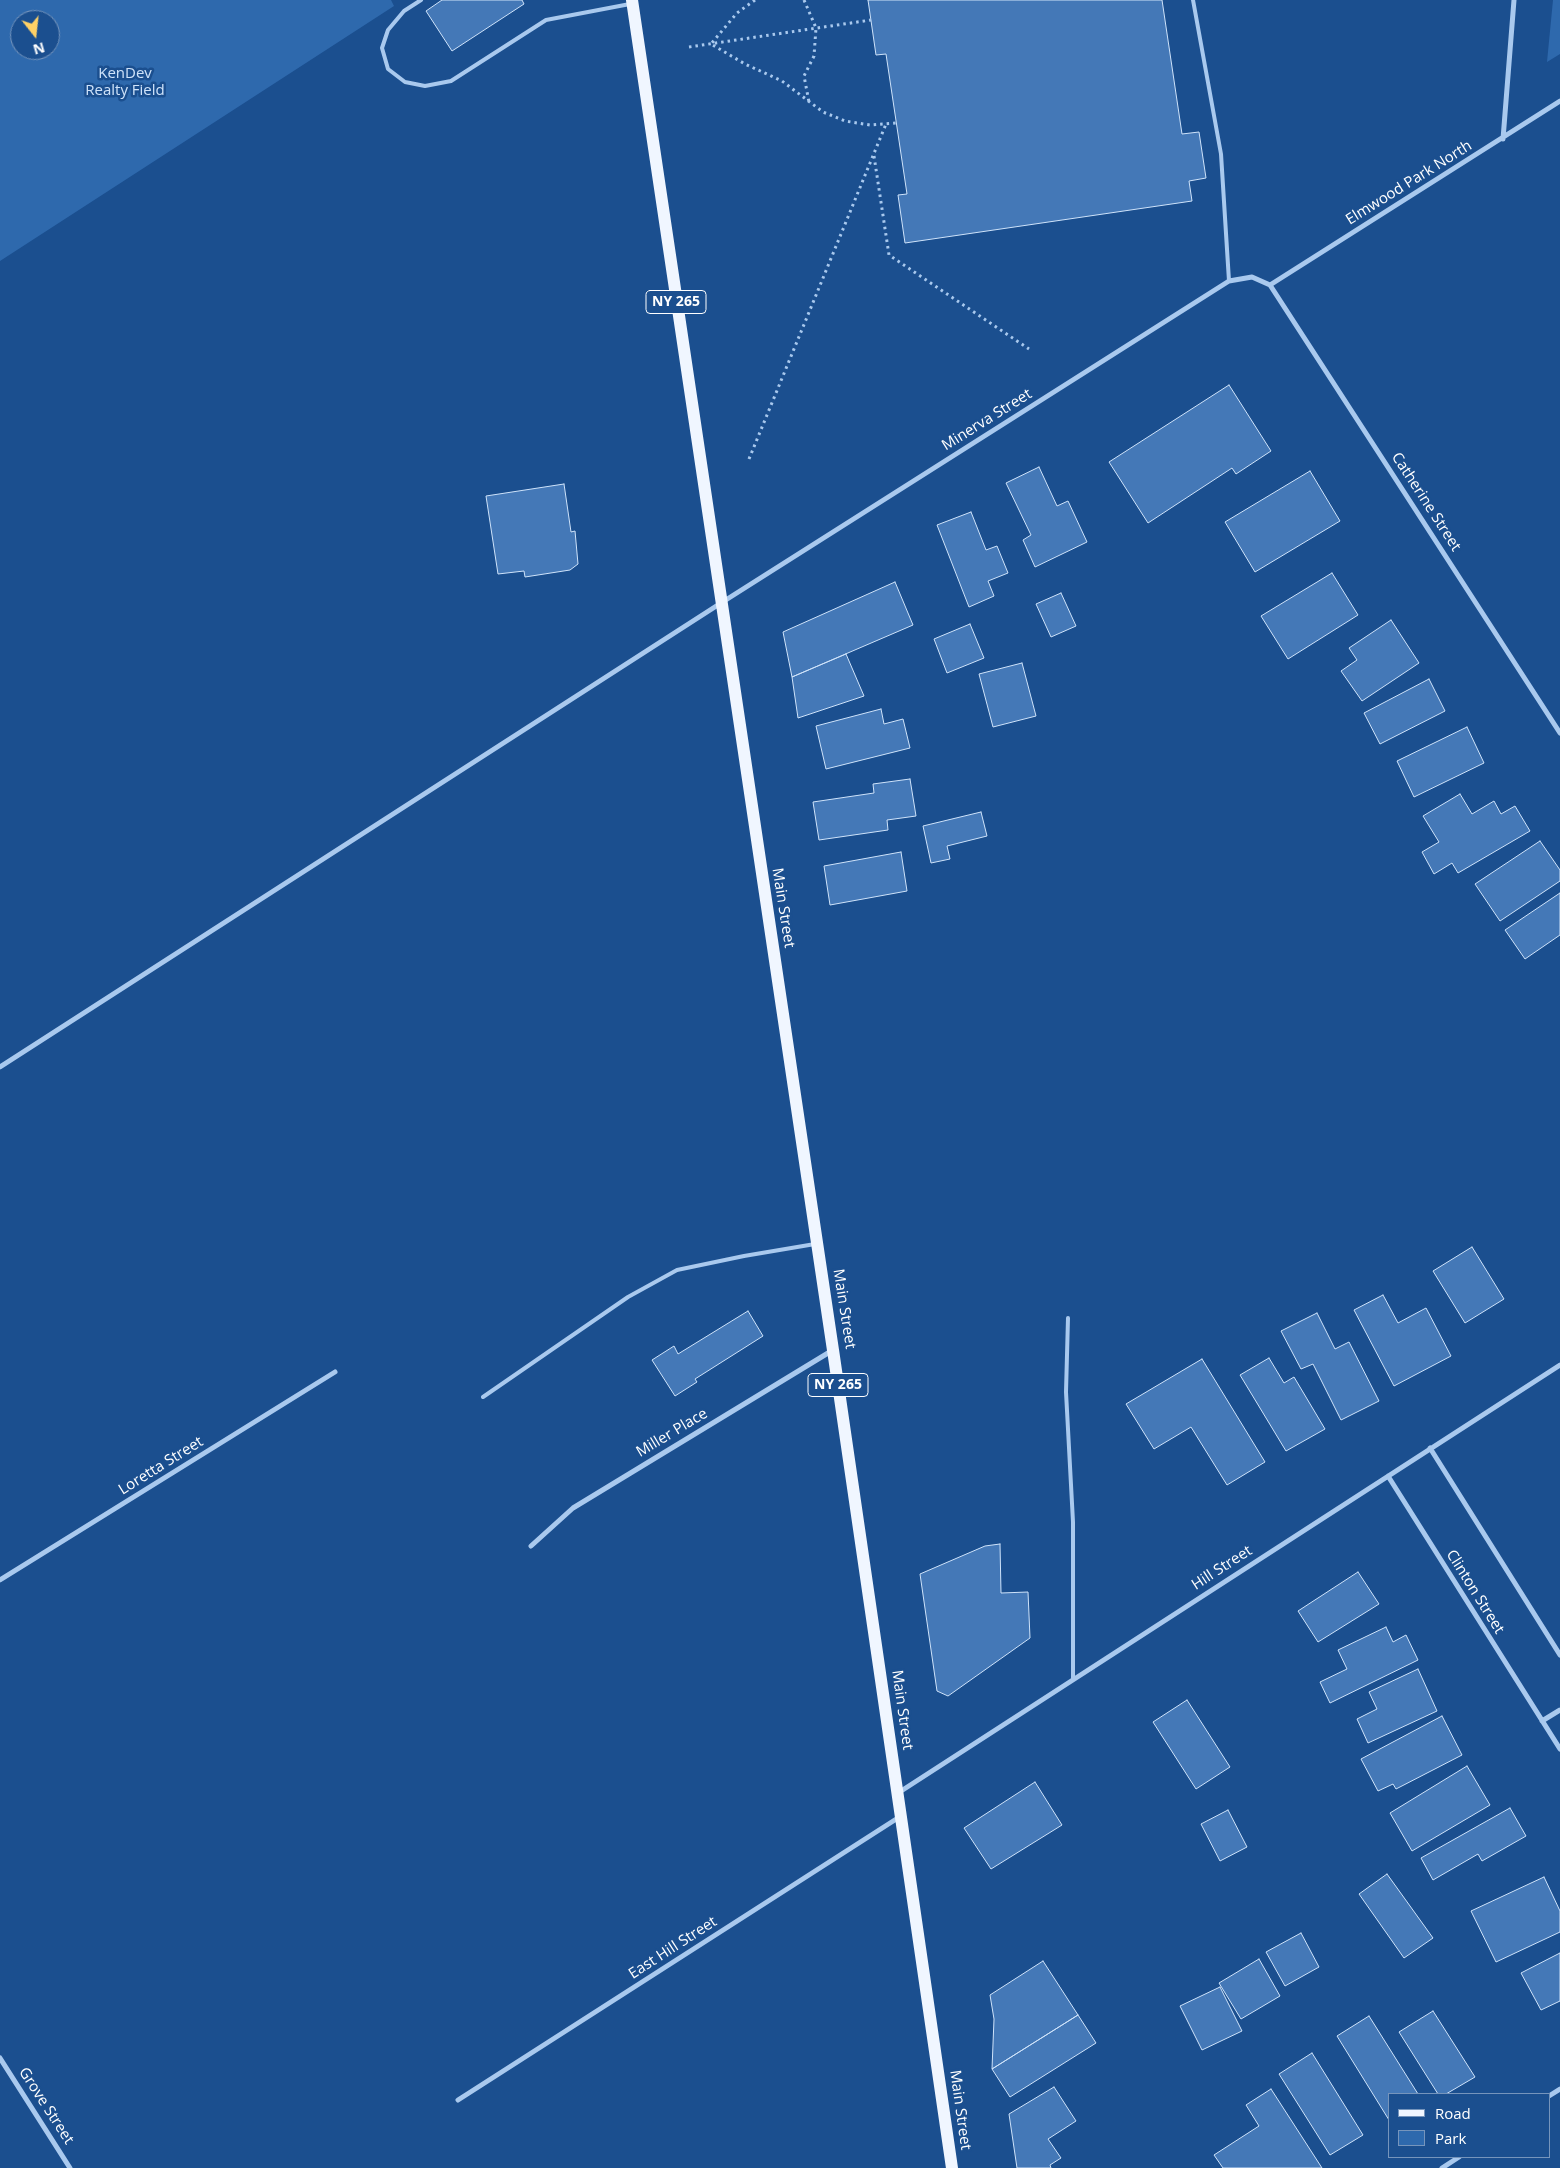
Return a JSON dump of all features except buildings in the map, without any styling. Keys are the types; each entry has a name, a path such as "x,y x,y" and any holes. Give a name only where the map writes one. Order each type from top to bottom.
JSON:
{"main road":[{"name":"NY 265","path":"632,2 721,603"},
{"name":"Main Street","path":"721,603 833,1350 952,2168"}],"street":[{"path":"1503,139 1514,0"},
{"name":"Elmwood Park North","path":"1270,285 1503,139 1560,101"},
{"name":"Minerva Street","path":"0,1067 721,603 1229,280 1252,277 1270,285"},
{"name":"Catherine Street","path":"1270,285 1560,733"},
{"name":"Miller Place","path":"531,1546 573,1508 833,1350"},
{"name":"Hill Street","path":"898,1793 1560,1365"},
{"name":"Loretta Street","path":"0,1580 335,1372"},
{"path":"1430,1448 1560,1655"},
{"name":"Clinton Street","path":"1388,1476 1560,1749"},
{"path":"1542,1721 1560,1710"},
{"name":"East Hill Street","path":"458,2100 901,1816"},
{"name":"Grove Street","path":"0,2058 70,2168"},
{"path":"1442,2168 1457,2158"}],"lane":[{"path":"421,0 404,12 388,30 382,48 388,69 404,82 425,86 451,81 546,20 632,2"},
{"path":"1193,0 1221,154 1229,280"},
{"path":"482,1397 628,1297 677,1270 744,1256 817,1244"},
{"path":"1068,1318 1066,1392 1073,1522 1073,1679"}],"path":[{"path":"711,44 737,14 755,0"},
{"path":"804,0 816,28 814,56 804,76 810,103"},
{"path":"689,47 871,20"},
{"path":"711,44 745,64 782,80 823,112 845,121 870,125 896,123"},
{"path":"749,459 886,124"},
{"path":"874,155 889,255 1029,349"}],"green space":[{"name":"KenDev Realty Field","path":"0,0 391,0 394,6 0,261"},
{"path":"1553,0 1560,0 1560,54 1547,62"}]}
